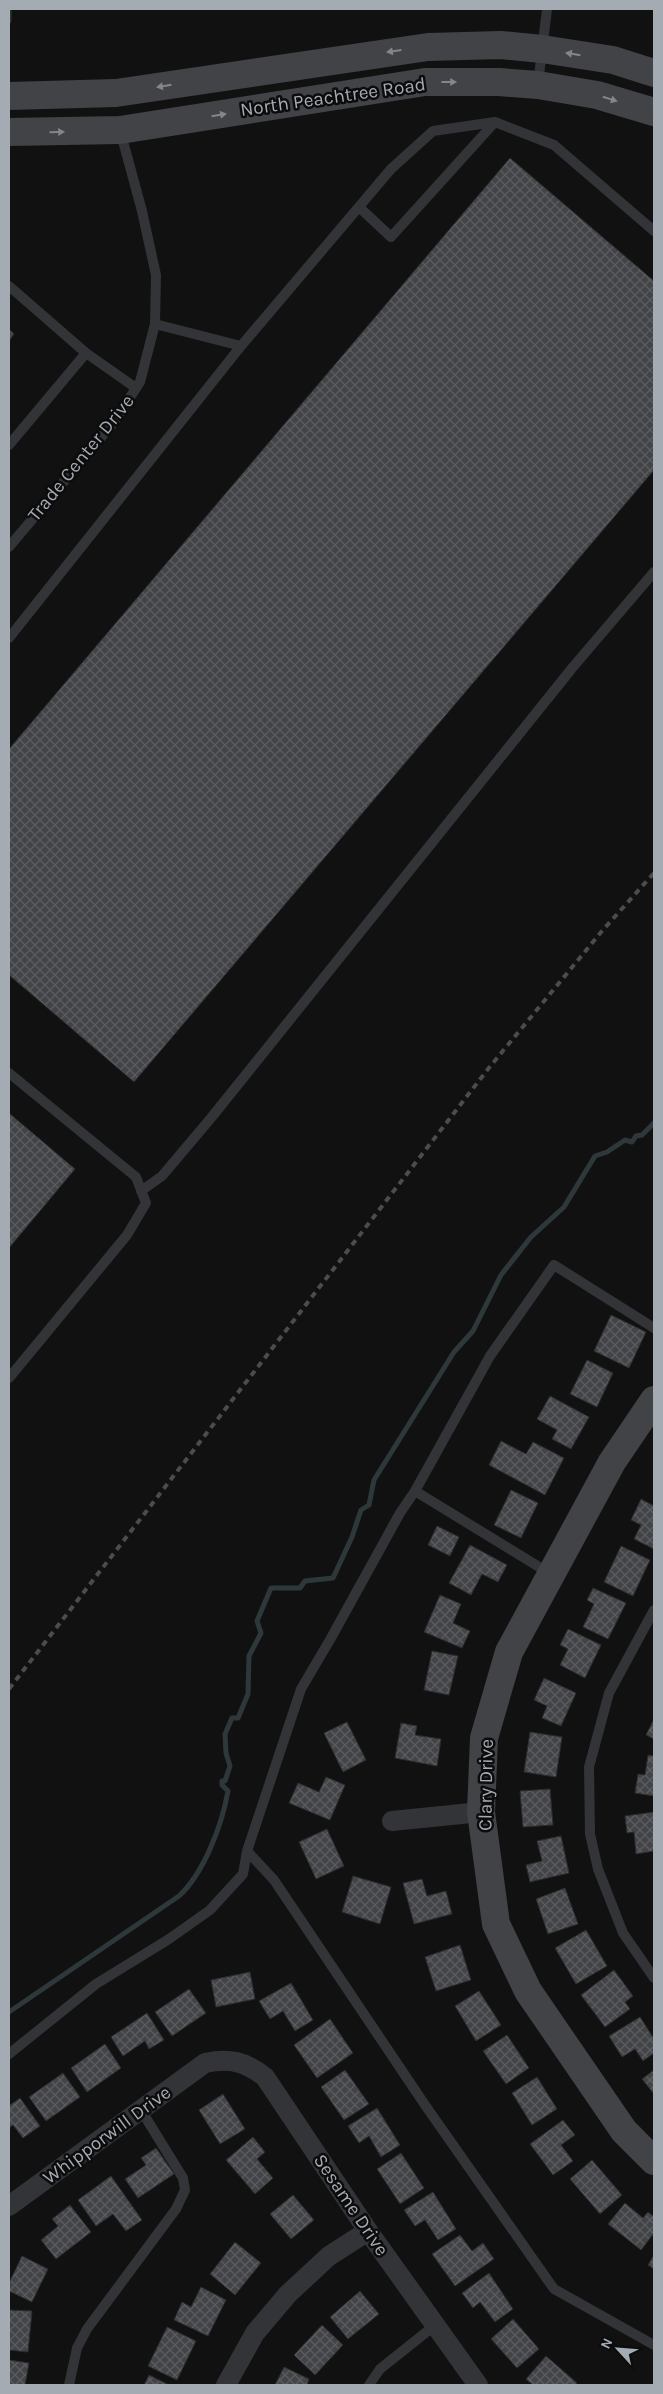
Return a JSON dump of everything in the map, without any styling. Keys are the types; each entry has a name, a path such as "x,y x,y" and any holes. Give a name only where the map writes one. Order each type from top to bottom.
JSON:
{"main road":[{"name":"North Peachtree Road","path":"9,96 116,93 428,47 501,45 542,48 613,60 654,73"},
{"name":"North Peachtree Road","path":"9,132 120,130 425,82 499,82 538,85 596,94 654,112"},
{"path":"116,93 120,130"},
{"name":"Clary Drive","path":"654,1400 612,1462 550,1573 509,1652 484,1738 481,1812 496,1924 528,1991 624,2131 654,2161"}],"street":[{"path":"392,1820 481,1812"},
{"name":"Sesame Drive","path":"204,2063 235,2060 254,2068 266,2077 368,2231 434,2326 478,2385"},
{"name":"Whipporwill Drive","path":"9,2206 204,2063"},
{"path":"226,2385 255,2333 288,2294 329,2256 368,2231"}],"lane":[{"path":"538,85 547,9"},
{"path":"359,207 391,237 495,122"},
{"path":"9,638 241,346 391,169 433,131 495,122 554,146 654,231"},
{"name":"Trade Center Drive","path":"9,547 114,422 140,382 155,324 156,275 120,130"},
{"path":"9,286 86,353 136,388"},
{"path":"155,324 241,346"},
{"path":"9,444 86,353"},
{"path":"141,1191 162,1176 211,1118 573,666 654,572"},
{"path":"9,1073 136,1177 146,1203 127,1235 9,1378"},
{"path":"9,2054 96,1984 169,1939 210,1910 244,1874 247,1851 301,1689 332,1638 400,1513 416,1491 490,1356 554,1266 654,1328"},
{"path":"416,1491 550,1573"},
{"path":"654,1610 609,1693 588,1767 590,1834 598,1869 623,1933 654,1978"},
{"path":"247,1851 274,1880 425,2105 554,2290 654,2345"},
{"path":"69,2385 77,2348 87,2329 176,2209 185,2190 183,2178 141,2110"},
{"path":"369,2385 380,2369 434,2326"}],"building":[{"path":"510,158 654,281 654,470 134,1082 9,975 9,749"},
{"path":"9,329 14,334 9,341"},
{"path":"9,1113 75,1169 9,1248"},
{"path":"611,1315 646,1332 629,1368 594,1351"},
{"path":"587,1360 613,1373 597,1407 570,1394"},
{"path":"550,1396 589,1417 571,1449 552,1439 557,1430 537,1419"},
{"path":"501,1441 526,1454 533,1442 564,1458 545,1495 489,1465"},
{"path":"511,1490 538,1503 521,1538 494,1525"},
{"path":"641,1499 654,1506 654,1549 634,1539 641,1525 631,1520"},
{"path":"437,1526 459,1537 450,1556 428,1545"},
{"path":"470,1545 507,1565 498,1582 482,1574 471,1595 449,1583"},
{"path":"621,1546 650,1560 633,1596 604,1582"},
{"path":"593,1588 626,1603 608,1639 583,1627 594,1604 587,1600"},
{"path":"440,1595 461,1604 453,1623 470,1631 462,1648 424,1632"},
{"path":"568,1629 601,1645 585,1678 560,1665 568,1649 560,1645"},
{"path":"432,1651 458,1656 449,1695 424,1690"},
{"path":"544,1678 576,1693 561,1726 542,1718 547,1706 534,1700"},
{"path":"654,1719 654,1739 646,1735"},
{"path":"347,1722 366,1760 343,1772 324,1733"},
{"path":"401,1723 417,1726 415,1735 441,1739 437,1766 395,1758"},
{"path":"530,1732 562,1737 556,1777 524,1772"},
{"path":"648,1755 654,1756 654,1796 635,1793 638,1774 645,1775"},
{"path":"326,1777 345,1785 330,1820 289,1803 298,1783 319,1792"},
{"path":"550,1789 553,1825 523,1827 520,1791"},
{"path":"654,1812 654,1851 636,1854 634,1832 627,1833 625,1816"},
{"path":"327,1829 344,1866 316,1879 299,1842"},
{"path":"561,1836 569,1873 530,1882 526,1865 542,1861 537,1841"},
{"path":"353,1876 391,1887 380,1924 342,1912"},
{"path":"422,1879 427,1896 446,1891 452,1914 414,1924 403,1883"},
{"path":"565,1888 578,1924 548,1934 536,1899"},
{"path":"586,1930 607,1966 576,1984 555,1948"},
{"path":"460,1945 471,1980 436,1991 425,1957"},
{"path":"614,1970 633,1996 625,2002 630,2009 605,2027 581,1995"},
{"path":"250,1972 255,1999 216,2007 211,1980"},
{"path":"291,1983 313,2020 295,2031 283,2011 270,2019 259,2001"},
{"path":"189,1989 206,2013 172,2036 155,2012"},
{"path":"479,1991 501,2025 476,2041 455,2006"},
{"path":"147,2013 164,2040 149,2049 145,2041 123,2056 111,2037"},
{"path":"640,2017 654,2039 654,2053 643,2061 635,2049 622,2057 609,2036"},
{"path":"330,2019 353,2053 317,2078 294,2045"},
{"path":"507,2035 529,2068 506,2084 483,2051"},
{"path":"105,2044 121,2068 87,2092 71,2068"},
{"path":"345,2070 369,2104 344,2120 321,2087"},
{"path":"654,2070 654,2094 642,2079"},
{"path":"63,2073 80,2097 46,2121 29,2097"},
{"path":"537,2077 557,2109 532,2125 512,2093"},
{"path":"223,2094 245,2129 220,2144 199,2110"},
{"path":"20,2098 40,2126 23,2138 13,2125 9,2128 9,2106"},
{"path":"377,2108 400,2145 381,2157 369,2136 359,2143 348,2126"},
{"path":"563,2120 575,2135 561,2145 573,2161 553,2175 530,2144"},
{"path":"253,2137 265,2152 257,2159 273,2178 255,2194 226,2160"},
{"path":"156,2148 174,2174 138,2198 125,2179 146,2165 141,2158"},
{"path":"401,2153 424,2188 400,2204 377,2169"},
{"path":"592,2160 622,2195 600,2214 570,2179"},
{"path":"111,2176 142,2220 126,2231 113,2214 96,2226 78,2200"},
{"path":"433,2192 456,2229 438,2240 425,2220 415,2226 404,2210"},
{"path":"293,2195 314,2220 291,2239 270,2214"},
{"path":"625,2203 643,2218 648,2212 654,2217 654,2233 641,2250 608,2224"},
{"path":"70,2205 91,2232 56,2259 41,2240 58,2226 52,2219"},
{"path":"460,2235 472,2251 483,2243 494,2259 455,2286 432,2254"},
{"path":"235,2242 261,2263 235,2295 210,2274"},
{"path":"654,2255 654,2269 648,2265"},
{"path":"22,2256 48,2269 32,2302 9,2291 9,2283"},
{"path":"489,2273 513,2309 495,2322 480,2302 473,2308 462,2293"},
{"path":"201,2287 226,2300 208,2336 174,2320 182,2302 191,2307"},
{"path":"360,2291 379,2314 348,2339 330,2317"},
{"path":"9,2310 32,2311 28,2352 9,2350"},
{"path":"513,2319 539,2349 517,2368 491,2339"},
{"path":"322,2325 343,2345 315,2375 294,2355"},
{"path":"167,2327 196,2341 177,2380 148,2366"},
{"path":"546,2356 577,2383 575,2385 533,2385 526,2379"},
{"path":"9,2360 29,2363 25,2385 9,2385"},
{"path":"284,2367 309,2379 307,2385 275,2385"},
{"path":"149,2375 169,2385 144,2385"}],"waterway":[{"path":"9,11 9,21"},
{"path":"9,2012 179,1896 196,1875 211,1848 225,1804 228,1791 222,1785 222,1781 225,1781 230,1766 226,1753 225,1734 232,1718 238,1718 248,1694 249,1656 261,1633 257,1621 271,1588 300,1588 305,1581 333,1578 352,1537 361,1510 369,1505 374,1480 454,1352 473,1331 501,1275 531,1237 564,1207 595,1156 607,1152 625,1140 632,1142 636,1136 642,1135 654,1123"}],"railway":[{"path":"9,1689 488,1069 602,931 654,873"}]}
